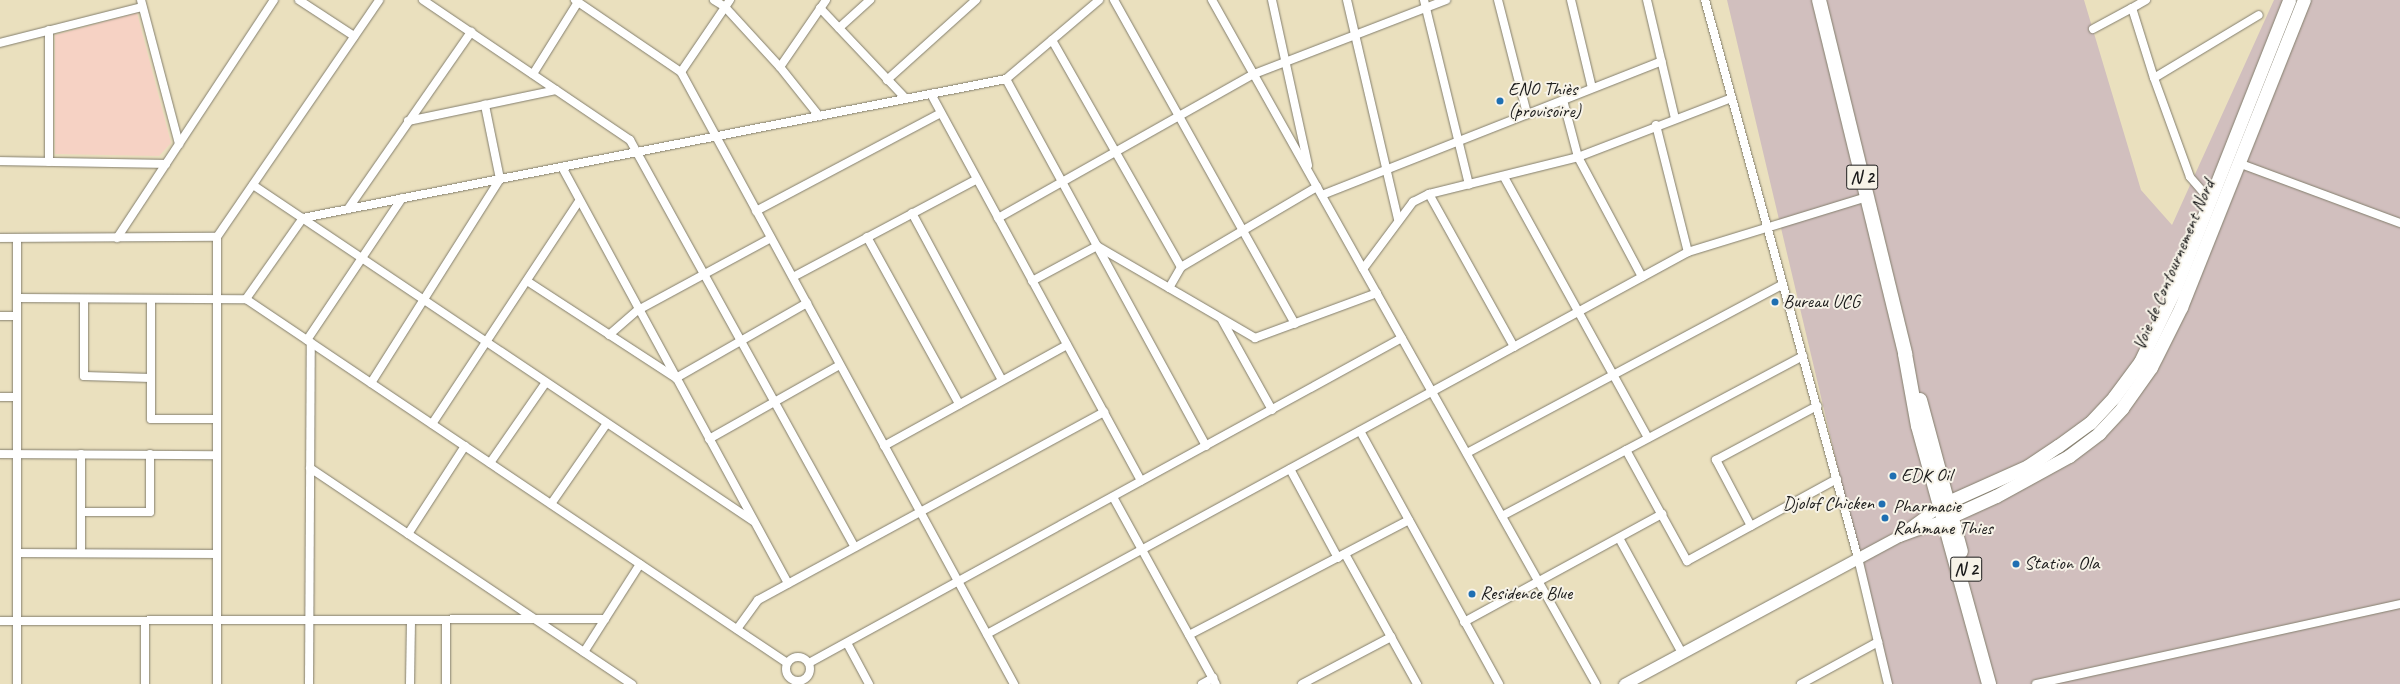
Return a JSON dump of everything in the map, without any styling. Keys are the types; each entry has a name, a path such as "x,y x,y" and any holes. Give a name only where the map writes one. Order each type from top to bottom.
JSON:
{"highway":[{"name":"N 2","path":"1819,0 1905,354 1929,424 1947,517 1988,684"}],"main road":[{"name":"Voie de Contournement Nord","path":"1944,503 2028,466 2090,422 2114,397 2140,362 2166,308 2289,0"},
{"name":"Voie de Contournement Nord","path":"1947,517 2034,477 2069,456 2099,433 2122,408 2151,367 2178,315 2304,0"},
{"path":"2166,308 2178,315"}],"street":[{"path":"117,238 274,0"},
{"path":"299,0 354,36"},
{"path":"217,684 217,237 379,0"},
{"path":"423,0 630,140 855,547"},
{"path":"714,0 724,7 780,67 819,116"},
{"path":"681,72 730,0"},
{"path":"780,67 826,0"},
{"path":"839,28 870,0"},
{"path":"887,80 976,0"},
{"path":"246,299 302,218 638,152 717,138 1006,79 1099,0"},
{"path":"1114,0 1295,324"},
{"path":"1212,0 1596,684"},
{"path":"1272,0 1287,62 1309,173"},
{"path":"1347,0 1388,169 1398,219"},
{"path":"998,218 1254,74 1356,35 1425,4 1446,0"},
{"path":"1498,0 1527,114"},
{"path":"1571,0 1592,88"},
{"path":"1647,0 1675,118"},
{"path":"1705,0 1837,479 1858,558 1888,684"},
{"path":"2093,29 2146,0"},
{"path":"533,74 576,1 681,72 1014,684"},
{"path":"0,43 142,3 179,144"},
{"path":"1425,4 1469,185"},
{"path":"820,8 906,99"},
{"path":"2132,8 2154,78 2190,177 2210,200"},
{"path":"2154,78 2258,15"},
{"path":"49,30 49,162"},
{"path":"348,209 471,32"},
{"path":"1052,40 1181,267"},
{"path":"1322,195 1662,61"},
{"path":"1006,79 1206,446"},
{"path":"408,121 556,90"},
{"path":"931,94 1141,481"},
{"path":"1363,269 1398,219 1413,202 1429,194 1504,177 1578,157 1656,125 1732,98"},
{"path":"1563,100 1578,157 1642,277"},
{"path":"371,383 425,300 500,179 485,105"},
{"path":"756,210 941,113"},
{"path":"1656,125 1688,252"},
{"path":"0,161 166,164"},
{"path":"2238,164 2400,223"},
{"path":"562,167 638,310 788,584"},
{"path":"1504,177 1648,438"},
{"path":"792,277 977,179"},
{"path":"253,185 753,521"},
{"path":"1169,288 1181,267 1317,187"},
{"path":"1429,194 1514,347"},
{"path":"987,634 1688,252 1767,226 1867,197"},
{"path":"309,684 309,341 402,198"},
{"path":"432,424 579,201"},
{"path":"912,213 1002,380"},
{"path":"0,238 217,237"},
{"path":"867,237 959,404"},
{"path":"17,238 17,684"},
{"path":"610,335 638,310 771,238"},
{"path":"1032,281 1097,246"},
{"path":"1097,246 1221,317 1238,330 1255,338 1377,293"},
{"path":"527,280 676,378"},
{"path":"1467,453 1783,284"},
{"path":"17,298 246,299 787,663"},
{"path":"84,298 84,376 151,378"},
{"path":"151,299 150,419 217,419"},
{"path":"676,378 807,303"},
{"path":"0,316 17,316"},
{"path":"1221,317 1272,410"},
{"path":"809,663 1402,338"},
{"path":"884,446 1067,345"},
{"path":"1502,516 1803,356"},
{"path":"709,439 840,365"},
{"path":"490,463 546,382"},
{"path":"0,396 17,397"},
{"path":"1752,526 1716,460 1817,406"},
{"path":"737,629 758,600 1104,412"},
{"path":"551,504 607,423"},
{"path":"1360,431 1498,684"},
{"path":"408,534 465,446"},
{"path":"1626,450 1687,561 1837,479"},
{"path":"0,454 217,455"},
{"path":"81,454 81,554"},
{"path":"81,512 150,512 150,454"},
{"path":"310,468 632,684"},
{"path":"1290,469 1338,558"},
{"path":"1113,497 1214,681 1202,684"},
{"path":"1900,536 1944,503"},
{"path":"1464,622 1662,514"},
{"path":"1624,684 1900,536 1947,517"},
{"path":"1189,635 1409,520"},
{"path":"1619,538 1682,653"},
{"path":"17,553 217,554"},
{"path":"1345,554 1417,684"},
{"path":"584,652 640,564"},
{"path":"2036,684 2400,604"},
{"path":"0,621 606,619"},
{"path":"410,684 411,620"},
{"path":"446,620 446,684"},
{"path":"145,621 145,684"},
{"path":"1302,684 1315,681 1391,637"},
{"path":"847,642 869,684"},
{"path":"1801,684 1878,642"},
{"path":"787,663 798,656 809,663"},
{"path":"787,663 788,675 798,682 808,675 809,663"}],"shaded area":[{"path":"1727,0 2084,0 2141,190 2172,225 2274,0 2400,0 2400,684 1889,684"},
{"path":"137,13 171,143 159,156 55,154 55,35"}],"place":[{"name":"ENO Thiès (provisoire)","path":"1500,101"},
{"name":"Bureau UCG","path":"1775,302"},
{"name":"EDK Oil","path":"1893,476"},
{"name":"Djolof Chicken","path":"1882,504"},
{"name":"Pharmacie Rahmane Thies","path":"1885,518"},
{"name":"Station Ola","path":"2016,564"},
{"name":"Residence Blue","path":"1472,594"}]}
